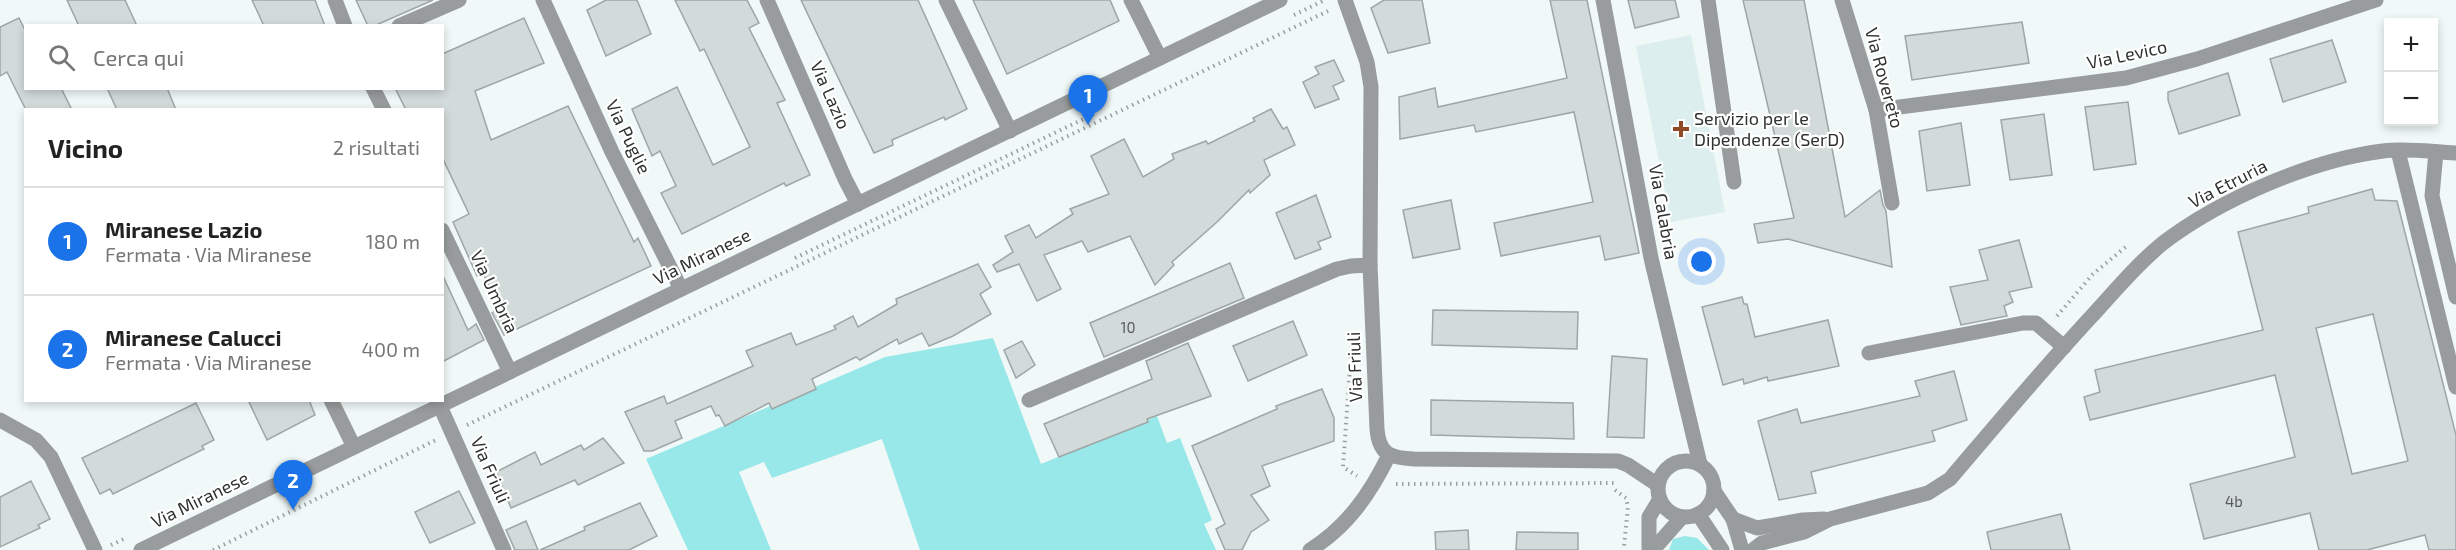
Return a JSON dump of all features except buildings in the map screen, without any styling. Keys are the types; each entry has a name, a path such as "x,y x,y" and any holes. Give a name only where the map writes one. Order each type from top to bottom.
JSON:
{"street":[{"path":"335,0 344,24"},
{"path":"404,24 459,0"},
{"name":"Via Puglie","path":"543,0 612,152 681,289"},
{"name":"Via Lazio","path":"767,0 858,204"},
{"path":"946,0 1010,130"},
{"path":"1131,0 1160,58"},
{"name":"Via Miranese","path":"141,550 1280,0"},
{"name":"Via Friuli","path":"1345,0 1367,62 1371,87 1370,266 1378,441 1389,455"},
{"name":"Via Calabria","path":"1603,0 1651,258 1700,464 1712,478 1714,490 1733,519 1742,550"},
{"path":"1708,0 1734,182"},
{"name":"Via Rovereto","path":"1842,0 1876,110 1892,203"},
{"name":"Via Levico","path":"1876,110 2126,78 2197,59 2376,0"},
{"path":"374,90 383,108"},
{"path":"2398,151 2456,387"},
{"name":"Via Etruria","path":"1733,519 1757,528 1803,520 1830,519 1928,493 1950,479 2064,347 2141,263 2187,227 2284,177 2321,164 2360,155 2398,151 2456,153"},
{"path":"2436,152 2432,196 2456,297"},
{"name":"Via Umbria","path":"444,234 510,372"},
{"path":"1029,400 1336,269 1363,264 1370,266"},
{"path":"1869,353 2023,323 2036,323 2064,347"},
{"path":"332,402 354,447"},
{"name":"Via Friuli","path":"440,406 504,550"},
{"path":"0,420 36,440 51,457 94,550"},
{"path":"1310,550 1336,531 1353,514 1376,482 1389,455 1396,458 1414,459 1618,461 1628,465 1659,492 1667,510 1682,517 1698,514 1710,502 1714,490"},
{"path":"1651,550 1649,517 1659,492 1662,475 1676,463 1688,461 1700,464"},
{"path":"1698,514 1722,550"},
{"path":"1651,550 1682,517"},
{"name":"Via Etruria","path":"1753,550 1761,543 1804,532 1830,519"}],"path":[{"path":"1317,4 1325,0"},
{"path":"213,550 1328,11"},
{"path":"1062,130 1076,123"},
{"path":"1352,328 1343,466 1351,474 1363,479"},
{"path":"1388,484 1615,483"},
{"path":"1615,490 1626,498 1628,507 1624,546"}],"shaded area":[{"name":"Servizio per le Dipendenze (SerD)","path":"1691,35 1725,212 1671,222 1636,46"},
{"path":"993,338 1041,464 1157,416 1167,443 1180,438 1212,520 1204,524 1216,550 920,550 882,439 772,478 764,462 739,472 771,550 688,550 646,459 885,357"},
{"path":"1685,536 1697,538 1709,550 1669,550 1673,539"}],"place":[{"name":"Miranese Lazio","path":"1088,125"},
{"name":"Servizio per le Dipendenze (SerD)","path":"1681,129"},
{"name":"Miranese Calucci","path":"293,510"}]}
